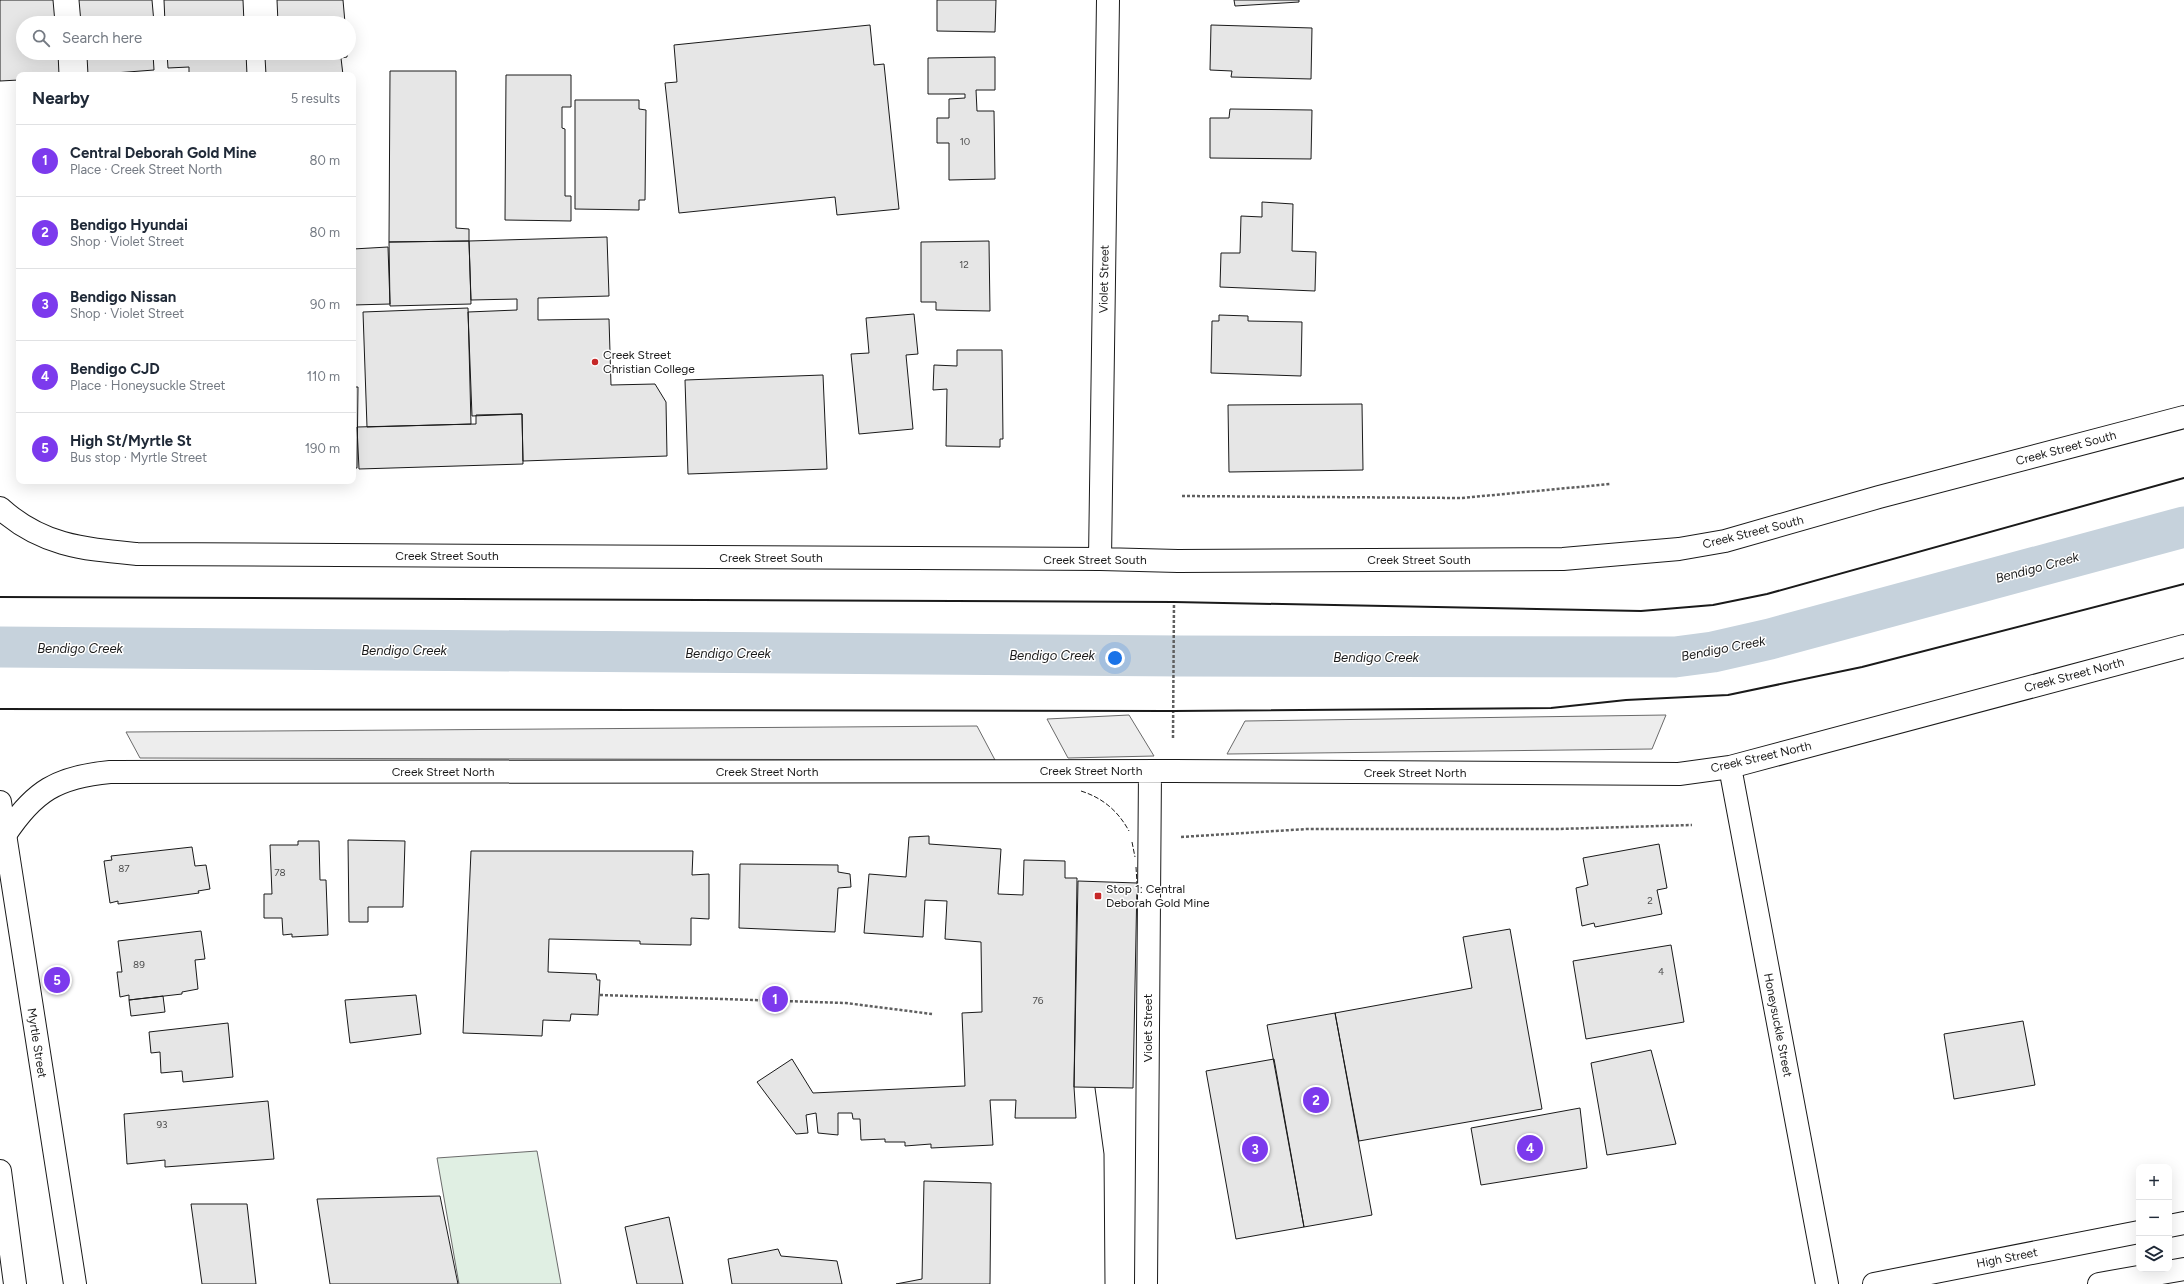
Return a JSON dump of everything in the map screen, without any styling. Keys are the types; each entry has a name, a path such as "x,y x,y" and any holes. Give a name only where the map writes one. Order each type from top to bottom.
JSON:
{"main road":[{"name":"Violet Street","path":"1100,558 1108,0"},
{"name":"Creek Street South","path":"0,508 28,530 48,540 90,550 137,554 1100,558 1178,561 1563,559 1679,549 1732,540 1879,497 2184,417"},
{"name":"Creek Street North","path":"5,835 26,807 48,788 74,777 110,772 1150,771 1679,774 1730,767 2184,646"},
{"name":"Honeysuckle Street","path":"1730,767 1827,1284"},
{"name":"Violet Street","path":"1146,1284 1150,771"},
{"name":"Myrtle Street","path":"0,802 75,1284"},
{"path":"0,1171 5,1252 15,1284"},
{"path":"2172,1226 2184,1224"},
{"name":"High Street","path":"1874,1284 2136,1233"},
{"path":"2099,1284 2184,1269"}],"path":[{"path":"1182,496 1462,498 1610,484"},
{"path":"1173,711 1174,602"},
{"path":"1180,837 1307,829 1558,829 1692,825"},
{"path":"600,995 846,1003 932,1014"}],"green space":[{"path":"537,1151 561,1284 459,1284 437,1158"}],"shaded area":[{"path":"1129,715 1154,756 1068,758 1047,719"},
{"path":"1666,715 1652,749 1227,754 1245,721"},
{"path":"977,726 995,760 140,758 126,732"}],"building":[{"path":"0,0 53,0 54,16 16,16 16,60 58,60 59,72 16,72 16,80 0,81"},
{"path":"79,0 152,0 153,16 80,16"},
{"path":"164,0 243,0 244,16 165,16"},
{"path":"277,0 343,0 344,16 278,16"},
{"path":"937,0 996,0 995,32 937,31"},
{"path":"1234,0 1299,0 1299,2 1235,6"},
{"path":"870,25 874,65 884,64 899,209 837,215 835,197 679,213 665,83 677,82 674,45"},
{"path":"1211,25 1312,28 1311,79 1231,77 1232,71 1210,70"},
{"path":"995,57 995,90 976,90 977,111 994,111 995,179 949,180 949,143 937,143 937,118 949,118 949,99 965,98 965,94 928,94 928,58"},
{"path":"87,60 153,60 154,70 128,72 88,72"},
{"path":"167,60 246,60 247,72 189,72 189,67 168,68"},
{"path":"265,60 341,60 343,72 266,72"},
{"path":"390,71 456,71 456,228 469,229 469,241 389,242"},
{"path":"506,75 571,75 571,107 562,107 562,128 565,129 565,196 571,196 571,221 505,220"},
{"path":"575,100 639,100 639,109 646,110 645,200 639,200 639,210 575,209"},
{"path":"1230,109 1312,110 1311,159 1210,158 1210,118 1229,118"},
{"path":"1262,202 1293,204 1292,251 1316,252 1315,291 1220,287 1221,253 1240,253 1241,216 1262,217"},
{"path":"607,237 609,296 538,298 538,320 609,319 611,385 655,384 666,402 667,456 523,461 522,414 472,416 468,312 517,310 517,299 471,300 469,241"},
{"path":"469,241 471,304 390,306 389,242"},
{"path":"989,241 990,311 936,310 936,302 921,302 921,242"},
{"path":"388,247 390,304 356,305 356,249"},
{"path":"468,308 471,424 367,427 363,312"},
{"path":"914,314 918,354 906,355 913,429 859,434 851,354 869,353 866,318"},
{"path":"1219,315 1248,316 1248,321 1302,322 1301,376 1211,373 1212,321 1219,321"},
{"path":"957,350 1002,350 1003,439 1000,439 1000,447 946,446 947,389 933,390 934,365 957,366"},
{"path":"823,375 827,469 688,474 685,380"},
{"path":"356,387 358,387 357,468"},
{"path":"1362,404 1363,470 1229,472 1228,405"},
{"path":"522,414 523,464 359,469 357,427 476,424 476,415"},
{"path":"929,836 929,844 1001,849 998,894 1023,895 1024,860 1065,861 1065,878 1077,878 1074,1087 1076,1118 1015,1118 1016,1100 990,1100 993,1145 931,1148 931,1144 905,1146 905,1142 885,1142 885,1139 861,1140 860,1119 853,1119 852,1113 838,1113 838,1135 818,1133 816,1113 806,1115 808,1133 796,1134 757,1082 792,1059 813,1093 965,1086 962,1013 982,1012 981,942 945,939 947,901 925,900 923,937 864,933 869,874 906,877 909,837"},
{"path":"348,840 405,841 403,907 368,907 368,922 349,922"},
{"path":"298,841 319,841 320,880 326,880 328,935 292,937 292,934 283,935 282,918 264,918 264,894 272,894 270,845 298,845"},
{"path":"1659,844 1667,888 1657,890 1662,914 1595,927 1594,923 1582,926 1576,888 1588,885 1583,858"},
{"path":"192,847 195,866 206,865 210,889 198,891 199,893 118,904 118,901 110,903 104,861 112,860 111,856"},
{"path":"471,851 693,851 692,875 709,874 709,919 691,918 691,945 640,944 640,941 549,939 548,972 596,974 597,980 600,980 598,1015 571,1014 570,1021 543,1020 542,1036 463,1033"},
{"path":"740,864 838,865 838,872 850,874 851,887 838,888 835,932 739,928"},
{"path":"1078,881 1137,883 1133,1088 1074,1087"},
{"path":"1510,929 1542,1109 1359,1141 1335,1013 1472,988 1463,937"},
{"path":"201,931 205,959 195,960 198,989 182,992 182,994 129,1000 129,995 120,997 117,972 122,972 118,941"},
{"path":"1671,945 1684,1022 1586,1039 1573,961"},
{"path":"416,995 421,1034 350,1043 345,1000"},
{"path":"163,996 165,1012 131,1016 129,1000"},
{"path":"1335,1013 1372,1215 1304,1227 1267,1025"},
{"path":"2023,1021 2035,1085 1954,1099 1944,1034"},
{"path":"228,1023 233,1077 183,1082 182,1071 161,1073 160,1052 151,1053 149,1032"},
{"path":"1651,1050 1676,1144 1607,1155 1591,1063"},
{"path":"1274,1059 1304,1227 1236,1239 1206,1071"},
{"path":"268,1101 274,1159 165,1167 165,1160 127,1164 124,1114"},
{"path":"1580,1108 1587,1168 1481,1185 1471,1128"},
{"path":"924,1181 991,1183 990,1284 896,1284 922,1279"},
{"path":"440,1196 458,1284 330,1284 317,1199"},
{"path":"191,1204 247,1204 256,1284 202,1284"},
{"path":"669,1217 683,1284 637,1284 625,1227"},
{"path":"778,1249 781,1256 837,1261 842,1284 732,1284 728,1259"}],"waterway":[{"name":"Bendigo Creek","path":"0,647 1181,656 1675,657 1713,652 1770,639 2184,527"}],"tram line":[{"path":"1095,1088 1104,1154 1105,1284"}],"fence":[{"path":"1081,791 1103,801 1115,811 1129,831"},
{"path":"1132,842 1135,857"},
{"path":"1136,867 1137,883"}],"wall":[{"path":"0,597 1174,602 1641,611 1713,605 1767,594 2184,478"},
{"path":"0,709 1173,711 1551,708 1626,700 1728,695 1862,667 2184,584"}],"place":[{"name":"Creek Street Christian College","path":"595,362"},
{"name":"Stop 1: Central Deborah Gold Mine","path":"1098,896"},
{"name":"High St/Myrtle St","path":"57,980"},
{"name":"Central Deborah Gold Mine","path":"775,999"},
{"name":"Bendigo Hyundai","path":"1316,1100"},
{"name":"Bendigo CJD","path":"1530,1148"},
{"name":"Bendigo Nissan","path":"1255,1149"}]}
